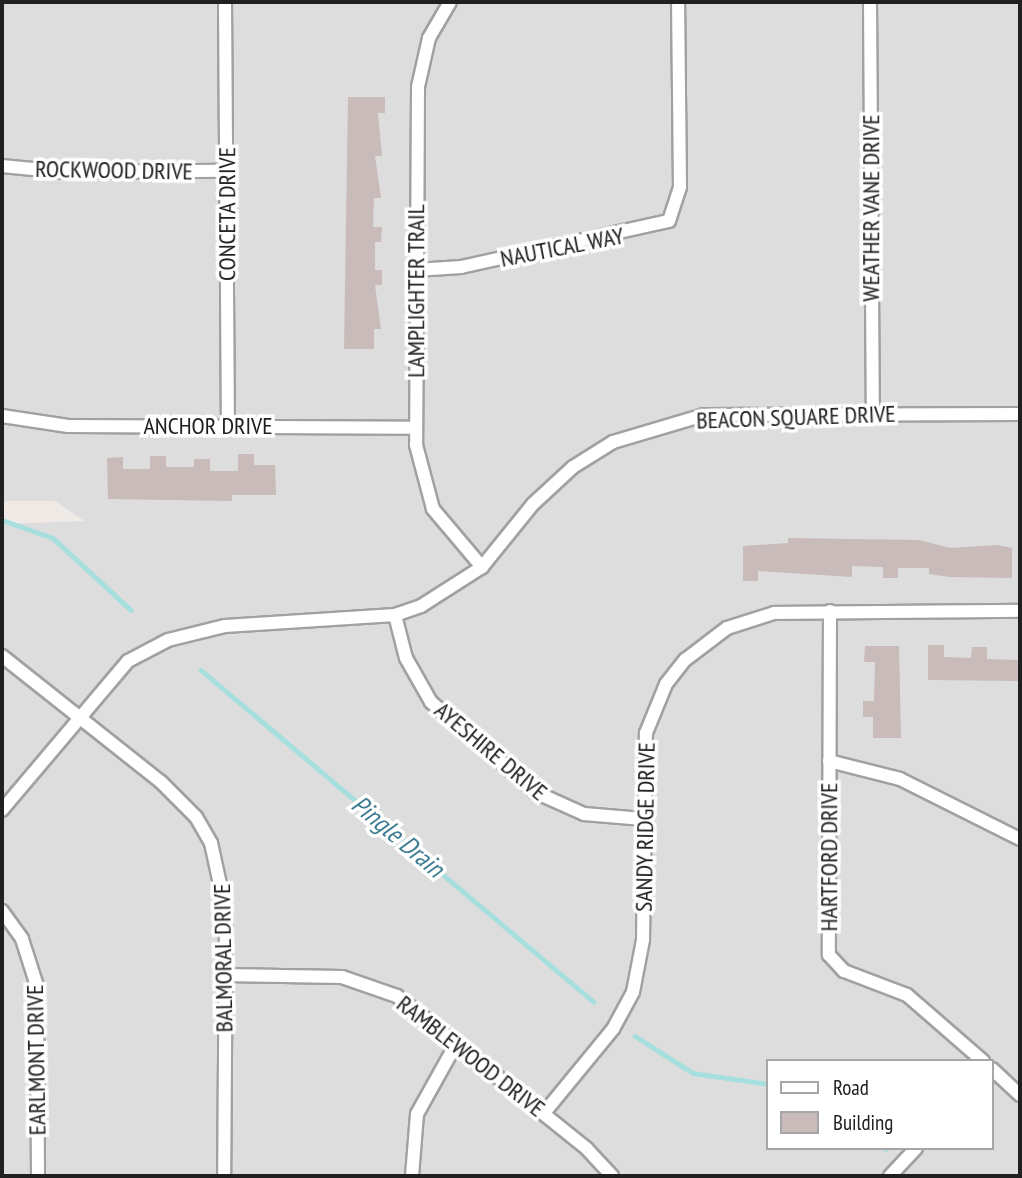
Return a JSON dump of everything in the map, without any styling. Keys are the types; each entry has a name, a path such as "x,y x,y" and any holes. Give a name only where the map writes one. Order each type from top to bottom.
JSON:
{"street":[{"name":"CONCETA DRIVE","path":"225,2 228,425"},
{"name":"LAMPLIGHTER TRAIL","path":"450,2 429,38 419,76 416,428 421,477 433,509 482,568"},
{"name":"NAUTICAL WAY","path":"416,270 461,267 649,229 668,221 680,187 677,2"},
{"name":"WEATHER VANE DRIVE","path":"870,2 873,414"},
{"name":"ROCKWOOD DRIVE","path":"2,166 54,172 227,171"},
{"name":"BEACON SQUARE DRIVE","path":"2,810 78,716 128,661 169,640 260,620 395,615 435,599 482,568 533,504 573,467 613,442 704,415 1020,414"},
{"name":"ANCHOR DRIVE","path":"2,416 48,426 416,428"},
{"name":"SANDY RIDGE DRIVE","path":"544,1113 613,1029 633,992 643,940 646,733 666,684 685,660 743,622 783,611 1020,611"},
{"name":"HARTFORD DRIVE","path":"830,611 829,955 844,971 907,995 981,1059"},
{"name":"AYESHIRE DRIVE","path":"395,615 406,658 431,702 535,792 584,814 643,819"},
{"name":"BALMORAL DRIVE","path":"2,656 174,794 204,829 222,876 225,975 224,1176"},
{"path":"829,761 900,779 1020,839"},
{"name":"EARLMONT DRIVE","path":"2,911 22,939 37,986 38,1176"},
{"name":"RAMBLEWOOD DRIVE","path":"225,975 356,980 404,1000 544,1113 612,1176"},
{"path":"412,1176 417,1114 457,1042"},
{"path":"994,1071 1020,1095"},
{"path":"890,1176 914,1150"}],"shaded area":[{"path":"2,2 1020,2 1020,1176 2,1176 2,524 84,521 55,501 2,501"}],"building":[{"path":"348,97 385,97 385,113 378,113 382,156 375,156 381,198 374,198 373,227 382,227 381,242 375,242 375,270 382,270 382,285 375,285 381,329 374,329 374,349 344,349"},
{"path":"238,454 254,454 254,465 275,465 276,495 232,495 232,501 108,499 107,458 123,457 123,469 150,469 150,456 166,456 166,467 194,467 194,459 210,459 210,471 238,471"},
{"path":"788,538 919,540 950,548 997,545 1012,548 1012,578 950,577 929,574 929,568 898,568 898,578 883,578 883,567 852,566 852,577 758,571 758,581 743,581 743,546 788,543"},
{"path":"928,645 944,645 944,657 971,658 972,647 987,647 987,659 1020,660 1020,681 928,680"},
{"path":"865,646 899,646 901,738 873,738 873,717 863,717 863,701 874,701 875,662 864,662"}],"waterway":[{"name":"Pingle Drain","path":"2,520 53,538 131,610"},
{"name":"Pingle Drain","path":"201,670 594,1002"},
{"name":"Pingle Drain","path":"635,1036 693,1073 766,1084"}]}
